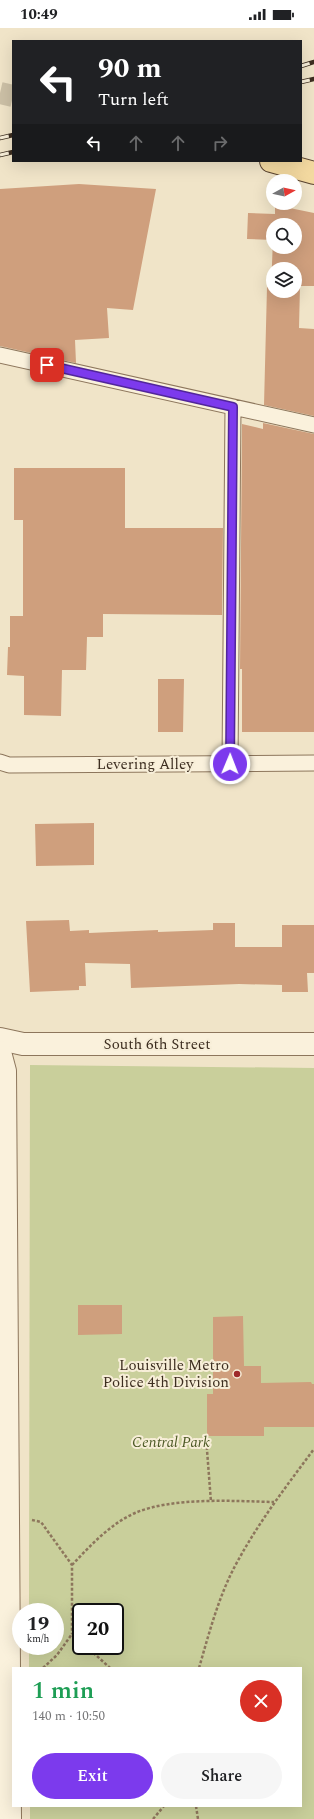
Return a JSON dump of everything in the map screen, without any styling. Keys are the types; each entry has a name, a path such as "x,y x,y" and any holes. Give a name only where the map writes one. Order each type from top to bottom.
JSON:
{"main road":[{"path":"276,162 314,162"},
{"path":"276,162 314,173"}],"street":[{"name":"South 6th Street","path":"0,1039 23,1044 314,1044"},
{"path":"0,1052 5,1071 4,1552 10,1819"}],"lane":[{"path":"0,355 314,425"},
{"path":"230,764 233,407"},
{"name":"Levering Alley","path":"0,762 9,765 314,762"}],"path":[{"path":"206,1437 211,1502"},
{"path":"200,1667 215,1611 239,1557 275,1502 314,1449"},
{"path":"72,1565 95,1540 135,1513 181,1503 275,1502"},
{"path":"28,1519 41,1522 72,1565 72,1603"},
{"path":"44,1667 57,1655 72,1634"},
{"path":"96,1655 109,1667"},
{"path":"153,1819 163,1807"},
{"path":"196,1807 198,1819"}],"green space":[{"name":"Central Park","path":"30,1065 314,1068 314,1819 30,1819 30,1807 302,1807 302,1667 29,1667 29,1655 64,1655 64,1603 29,1603"}],"building":[{"path":"79,184 156,189 133,310 107,308 109,338 75,340 76,363 0,346 0,189"},
{"path":"275,210 299,210 314,213 314,286 302,286 302,262 272,262 272,254 302,254 302,218 266,218 266,240 247,239 248,213 275,214"},
{"path":"267,298 300,298 299,328 314,329 314,416 264,405"},
{"path":"263,423 314,434 314,732 242,732 242,669 240,669 242,424 263,429"},
{"path":"14,468 125,468 125,528 223,528 222,615 103,614 103,637 87,637 86,670 62,670 61,716 24,715 24,676 7,675 8,647 10,647 10,616 23,616 23,520 14,520"},
{"path":"158,679 184,679 183,732 158,732"},
{"path":"94,823 94,865 36,866 35,824"},
{"path":"69,920 70,931 89,930 89,933 158,930 158,932 213,930 213,923 235,923 235,947 282,947 282,925 314,925 314,973 307,973 308,992 282,992 282,985 239,984 131,988 130,964 85,963 86,986 79,986 79,990 30,992 26,921"},
{"path":"78,1305 122,1305 122,1334 78,1335"},
{"name":"Louisville Metro Police 4th Division","path":"243,1316 244,1366 261,1366 261,1383 311,1382 314,1384 314,1427 264,1427 264,1436 207,1436 207,1394 213,1394 213,1317"}],"tunnel":[{"path":"0,93 12,96"}],"railway":[{"path":"302,66 314,62"},
{"path":"302,82 314,79"},
{"path":"0,138 12,135"},
{"path":"0,155 12,152"}],"place":[{"name":"Louisville Metro Police 4th Division","path":"237,1374"}],"route":[{"path":"47,365 233,407 230,764"}]}
